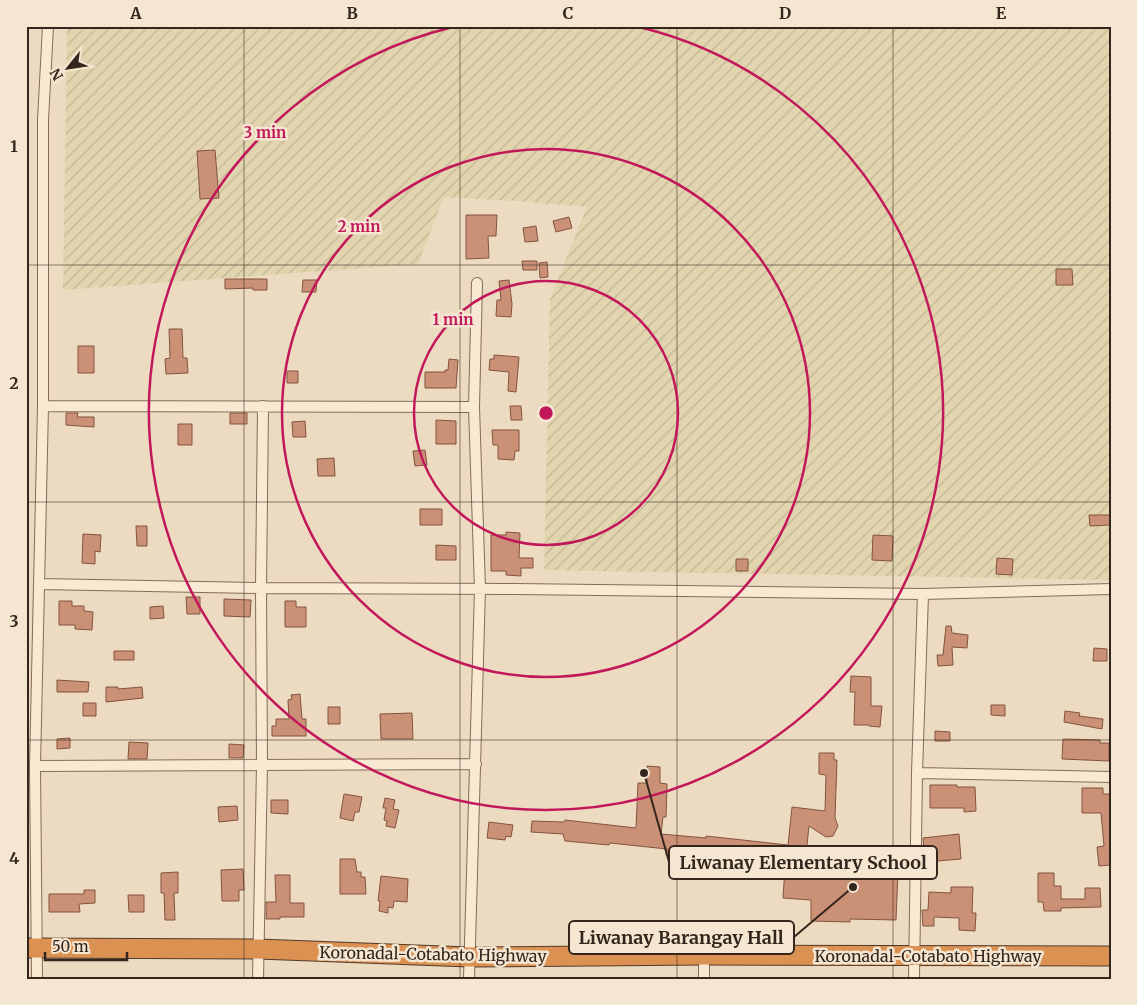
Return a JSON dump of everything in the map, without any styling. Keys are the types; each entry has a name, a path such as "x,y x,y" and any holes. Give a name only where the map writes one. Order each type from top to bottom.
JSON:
{"highway":[{"name":"Koronadal-Cotabato Highway","path":"31,948 258,949 469,957 704,955 1111,956"}],"street":[{"path":"37,979 31,948 43,406 43,120 48,26"},
{"path":"469,979 480,589 474,407 477,283"},
{"path":"43,406 474,407"},
{"path":"258,979 262,765 263,406"},
{"path":"40,584 923,594 1111,589"},
{"path":"914,979 917,773 923,594"},
{"path":"35,766 476,764"},
{"path":"917,773 1111,777"},
{"path":"704,955 704,979"}],"shaded area":[{"path":"67,26 1111,26 1111,580 544,570 550,299 587,207 444,197 418,264 63,290"}],"building":[{"path":"215,150 219,198 200,199 197,151"},
{"path":"466,215 497,215 496,236 488,236 489,258 466,259"},
{"path":"569,217 572,228 556,232 553,221"},
{"path":"536,226 538,241 525,242 523,228"},
{"path":"522,261 537,261 537,270 523,270"},
{"path":"547,262 548,277 540,278 539,263"},
{"path":"1056,269 1072,269 1073,285 1056,285"},
{"path":"225,279 267,279 267,290 253,290 253,288 225,289"},
{"path":"303,280 317,280 316,292 302,292"},
{"path":"509,280 512,304 511,317 496,316 497,300 501,300 499,281"},
{"path":"169,329 182,329 183,358 187,358 188,373 166,374 165,359 170,358"},
{"path":"78,346 94,346 94,373 78,373"},
{"path":"494,355 519,357 516,392 508,391 509,372 489,370 490,359 494,359"},
{"path":"449,359 458,360 456,388 425,388 425,372 445,372 445,370 448,370"},
{"path":"287,371 298,371 298,383 287,383"},
{"path":"510,406 521,406 522,420 511,420"},
{"path":"66,413 78,413 77,417 94,417 94,427 66,425"},
{"path":"230,413 247,413 247,424 230,424"},
{"path":"436,420 456,421 456,444 436,444"},
{"path":"305,421 306,437 293,437 292,422"},
{"path":"178,424 192,424 192,445 178,445"},
{"path":"492,430 519,430 519,451 515,451 514,460 498,459 498,445 493,445"},
{"path":"425,450 427,465 415,466 413,451"},
{"path":"334,458 335,476 318,476 317,459"},
{"path":"420,509 442,509 442,525 420,525"},
{"path":"1089,515 1111,515 1111,525 1090,526"},
{"path":"136,526 147,526 147,546 137,546"},
{"path":"506,532 520,533 519,558 533,558 533,568 521,568 521,576 506,575 506,571 491,571 491,535 506,535"},
{"path":"83,534 101,535 100,552 95,551 95,564 82,563"},
{"path":"873,535 893,536 892,561 872,560"},
{"path":"436,545 456,546 456,560 436,560"},
{"path":"997,558 1013,559 1012,575 996,574"},
{"path":"736,559 748,559 748,571 736,571"},
{"path":"186,597 200,597 200,614 187,614"},
{"path":"224,599 251,600 250,617 224,616"},
{"path":"59,601 72,601 72,606 84,606 84,611 93,612 92,630 75,629 75,625 59,625"},
{"path":"285,601 296,601 296,607 306,607 306,627 285,627"},
{"path":"163,606 164,618 150,619 150,607"},
{"path":"946,626 951,626 952,633 968,635 967,648 952,647 953,665 938,666 937,655 943,655"},
{"path":"1094,648 1107,649 1107,661 1093,661"},
{"path":"114,651 134,651 134,660 114,660"},
{"path":"851,676 871,677 871,706 882,706 880,727 854,725 855,692 850,692"},
{"path":"57,680 89,682 88,692 57,692"},
{"path":"106,687 118,687 118,689 142,687 143,698 106,702"},
{"path":"300,694 302,719 306,719 306,736 272,736 272,726 276,726 276,719 289,719 288,700 292,699 291,695"},
{"path":"83,703 96,703 96,716 83,716"},
{"path":"991,705 1005,705 1005,716 991,715"},
{"path":"328,707 340,707 340,724 328,724"},
{"path":"1065,711 1080,713 1079,716 1103,719 1102,729 1064,722"},
{"path":"412,713 413,739 381,739 380,714"},
{"path":"935,731 950,732 950,741 935,741"},
{"path":"70,738 70,748 57,749 57,739"},
{"path":"1063,739 1100,740 1100,743 1109,743 1109,761 1062,759"},
{"path":"129,742 148,743 147,759 128,759"},
{"path":"229,744 244,745 243,758 229,758"},
{"path":"819,753 834,753 834,760 837,760 835,818 838,826 833,836 826,837 809,826 804,874 842,873 845,846 870,849 871,846 898,847 897,856 886,855 885,873 898,873 896,920 850,919 850,922 811,921 811,900 783,898 785,867 666,855 667,849 610,843 609,845 565,841 563,834 531,832 532,821 564,822 565,820 636,828 638,783 647,783 647,766 660,767 660,783 667,784 666,817 663,817 661,834 706,838 706,836 788,845 792,807 825,811 826,775 819,774"},
{"path":"930,785 975,787 976,811 964,812 964,808 930,808"},
{"path":"1082,788 1103,788 1103,794 1111,794 1111,865 1099,866 1097,847 1104,846 1101,813 1082,813"},
{"path":"344,794 362,797 359,812 355,812 353,821 340,818"},
{"path":"385,798 395,800 393,809 399,810 395,828 386,826 387,821 384,820 386,808 383,808"},
{"path":"271,800 288,800 288,814 271,813"},
{"path":"237,806 238,820 219,822 218,807"},
{"path":"489,822 513,825 511,837 506,836 505,840 487,838"},
{"path":"959,834 961,859 925,862 923,838"},
{"path":"340,859 355,859 357,872 361,872 361,877 365,877 366,894 340,894"},
{"path":"243,869 244,890 239,890 239,901 222,901 221,870"},
{"path":"178,872 178,893 174,893 175,920 165,920 164,893 161,893 161,873"},
{"path":"1038,873 1054,873 1054,886 1061,886 1061,899 1085,899 1085,888 1100,888 1101,907 1061,908 1061,911 1044,911 1043,902 1038,902"},
{"path":"275,875 290,875 290,903 304,903 304,917 266,919 266,902 276,902"},
{"path":"381,876 408,879 407,902 394,901 393,908 388,907 388,913 379,911 380,901 378,901"},
{"path":"951,887 973,887 972,913 976,913 975,931 959,930 959,918 934,917 934,926 923,926 922,910 928,910 929,892 951,893"},
{"path":"84,890 95,890 95,903 79,904 80,912 49,912 49,894 84,894"},
{"path":"128,895 144,895 144,912 129,912"}],"place":[{"name":"Liwanay Elementary School","path":"644,773"},
{"name":"Liwanay Barangay Hall","path":"853,887"}]}
